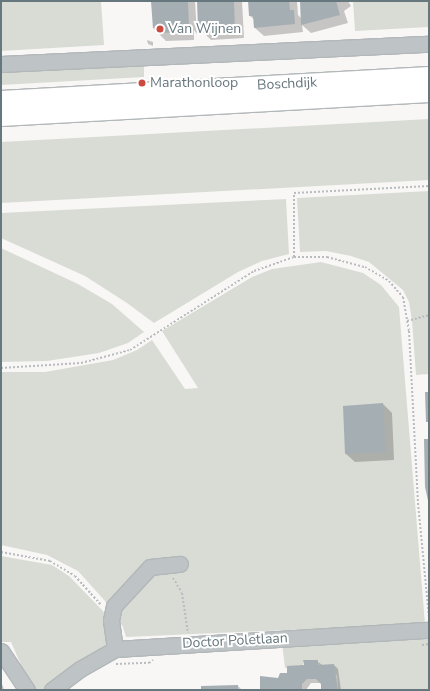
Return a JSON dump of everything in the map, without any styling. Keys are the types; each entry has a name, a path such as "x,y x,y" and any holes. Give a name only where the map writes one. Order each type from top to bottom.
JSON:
{"main road":[{"name":"Boschdijk","path":"1,100 429,76"},
{"name":"Boschdijk","path":"1,117 429,93"}],"street":[{"path":"1,64 429,44"},
{"path":"115,649 111,620 114,606 150,567 175,564"},
{"name":"Doctor Poletlaan","path":"52,690 80,668 115,649 429,630"},
{"path":"1,651 28,690"}],"path":[{"path":"294,256 294,193 429,186"},
{"path":"1,368 81,363 130,350 254,271 294,256 327,257 365,267 389,280 403,297 407,321 429,623"},
{"path":"407,321 429,315"},
{"path":"1,552 50,562 75,576 98,600 111,620"},
{"path":"175,564 171,574 182,593 188,644"}],"shaded area":[{"path":"1,1 101,1 104,45 1,51"},
{"path":"353,1 429,1 429,27 355,31"},
{"path":"144,62 144,77 1,85 1,69"},
{"path":"429,119 429,180 1,203 1,142"},
{"path":"429,191 429,374 416,375 412,321 409,302 403,290 369,262 351,256 326,251 300,252 297,198"},
{"path":"286,199 289,254 262,261 238,272 154,323 127,303 85,276 1,238 1,213"},
{"path":"1,248 78,284 112,304 144,332 128,343 99,353 47,361 1,362"},
{"path":"321,262 363,273 381,285 399,307 425,624 126,637 123,627 105,601 78,571 47,555 1,545 1,372 45,372 113,360 137,350 152,340 185,389 198,388 162,331 252,277 272,269"},
{"path":"1,556 52,565 69,576 103,611 114,630 114,639 44,690 32,690 11,642 1,642"},
{"path":"429,636 429,690 338,690 337,675 319,666 318,660 303,661 303,667 285,668 282,643"}],"building":[{"path":"151,1 188,1 189,27 186,23 186,32 156,33 156,25 153,29"},
{"path":"197,1 234,1 235,29 201,31 201,28 198,28"},
{"path":"248,1 289,1 290,10 294,10 295,24 254,28 253,16 249,16"},
{"path":"300,1 336,1 340,15 301,25"},
{"path":"425,392 429,392 429,422 426,422"},
{"path":"383,403 386,452 345,454 343,406"},
{"path":"424,439 429,439 429,505 425,487"},
{"path":"303,660 318,660 318,665 334,664 338,690 321,690 321,684 316,679 307,679 302,684 302,690 260,690 260,676 278,678 280,673 287,673 287,666 304,665"},
{"path":"238,685 238,690 201,690 201,686"}],"place":[{"name":"Van Wijnen","path":"160,29"},
{"name":"Marathonloop","path":"142,83"}]}
